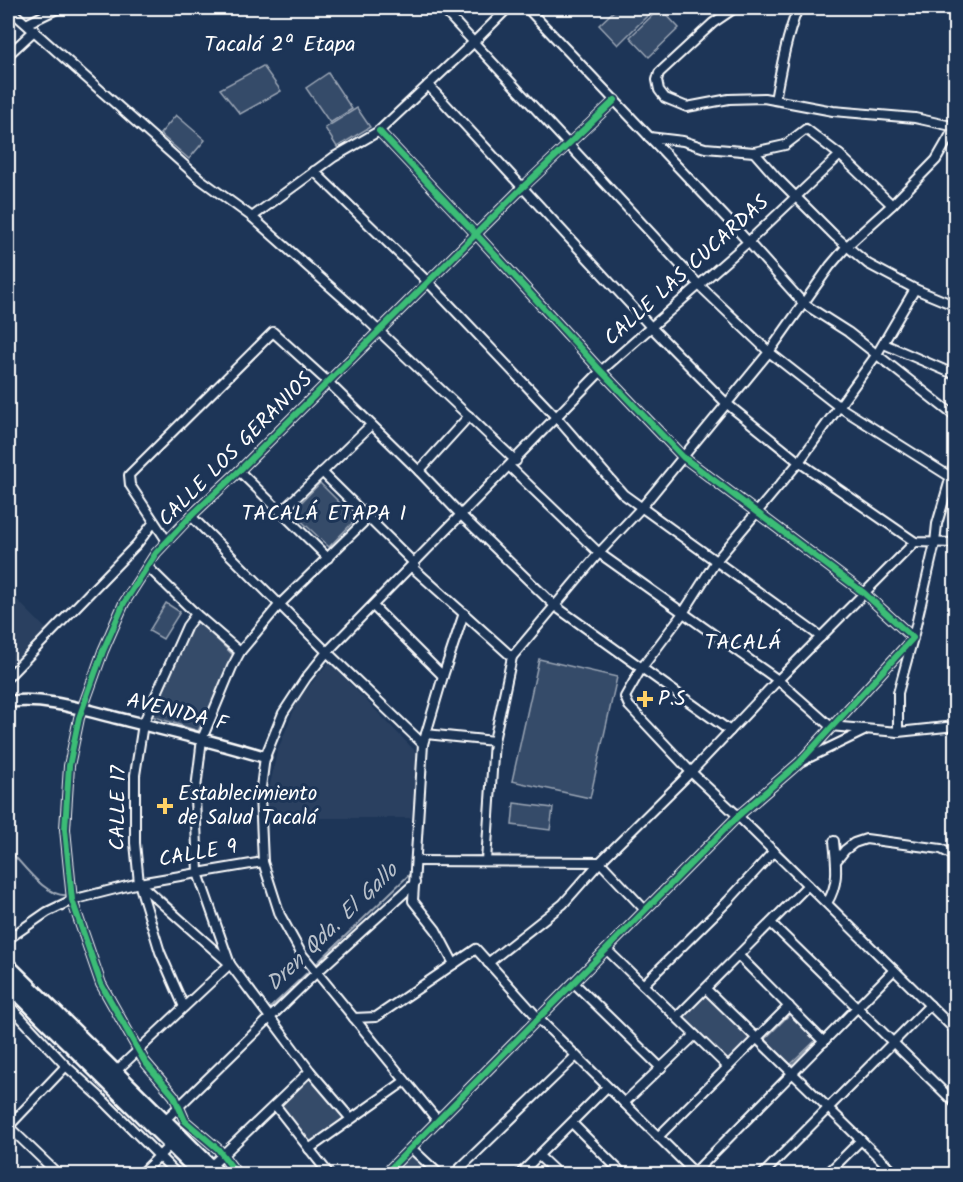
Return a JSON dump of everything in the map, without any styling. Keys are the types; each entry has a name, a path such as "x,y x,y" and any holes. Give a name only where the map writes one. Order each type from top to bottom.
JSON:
{"highway":[{"path":"8,967 164,1121 210,1172"},
{"path":"8,982 171,1144 210,1172"}],"street":[{"path":"8,8 28,23 200,179 252,217 516,460"},
{"path":"28,23 58,8"},
{"path":"442,8 699,285 769,352 838,406 949,476"},
{"path":"252,217 334,157 379,131 508,8"},
{"path":"527,8 804,304 848,332 956,417"},
{"path":"486,861 494,741 512,657 642,507 769,352 847,246 936,160 955,127 915,118 858,115 764,98 729,99 687,107 665,98 659,90 657,80 659,73 698,36 735,8"},
{"path":"775,100 789,29 798,8"},
{"path":"8,55 35,30"},
{"path":"428,85 521,189 726,403 799,462 915,542 956,543"},
{"name":"CALLE LOS GERANIOS","path":"237,1174 223,1155 185,1121 179,1105 145,1062 101,984 72,900 65,829 69,766 80,709 124,603 167,541 521,189 615,100"},
{"path":"649,137 683,141 705,148 754,153 785,145 806,129 840,155 892,205"},
{"path":"379,131 601,372 683,457 864,593 913,638"},
{"path":"754,153 796,198 868,264 915,289 956,306"},
{"name":"CALLE LAS CUCARDAS","path":"316,973 301,953 280,915 263,862 260,795 265,757 283,713 306,678 327,652 414,566 556,417 601,372 747,243 840,155"},
{"path":"314,171 428,282 556,417 623,494 821,637"},
{"path":"915,289 877,354 799,462 716,561 641,669 626,697 627,702 691,772 956,1030"},
{"path":"167,541 129,485 129,475 273,332 328,382 555,606 730,731"},
{"path":"884,344 956,375"},
{"path":"419,471 469,416"},
{"path":"281,512 370,425"},
{"path":"898,732 898,693 935,543 937,524 949,476 956,459"},
{"path":"510,467 599,554 778,680 830,726 866,731 898,732 956,726"},
{"path":"239,471 328,558"},
{"path":"322,472 369,517 414,566 512,657"},
{"path":"191,516 423,744"},
{"path":"230,964 198,873 195,797 202,739 240,652 280,604 369,517"},
{"path":"8,677 137,544 154,522"},
{"path":"488,963 564,904 600,862 915,542"},
{"path":"148,567 196,614 240,652"},
{"path":"374,606 442,676"},
{"path":"454,964 436,930 413,901 423,744 442,676 464,613"},
{"name":"CALLE 17","path":"184,1007 160,952 139,883 135,843 135,776 143,724 187,626 196,614"},
{"path":"385,1174 738,816 799,763 830,726 913,638"},
{"name":"AVENIDA F","path":"8,702 36,700 80,709 265,757"},
{"name":"AVENIDA F","path":"8,709 41,707 80,709"},
{"path":"799,763 866,731"},
{"path":"426,734 494,741"},
{"path":"837,860 854,843 866,838 941,849 956,857"},
{"path":"826,903 833,891 837,860 834,841"},
{"path":"644,985 774,851"},
{"path":"416,861 600,862 645,910"},
{"name":"CALLE 9","path":"8,939 47,912 72,900 139,883 263,862"},
{"path":"139,883 230,964 310,1071 351,1119"},
{"path":"164,1121 316,973 415,883"},
{"path":"677,1017 808,885"},
{"path":"771,923 956,1104"},
{"path":"354,1018 376,1017 476,949 539,1019 695,1174 894,970"},
{"path":"607,950 728,1067"},
{"path":"739,956 824,1042"},
{"path":"114,1073 230,964"},
{"path":"316,973 438,1121"},
{"path":"574,983 661,1068"},
{"path":"706,988 893,1173"},
{"path":"8,1004 66,1066 177,1174"},
{"path":"763,1174 930,1005"},
{"path":"658,1137 789,1006"},
{"path":"624,1103 695,1035"},
{"path":"454,1174 576,1056"},
{"path":"57,1174 8,1127 66,1066"},
{"path":"210,1172 223,1155 310,1071"},
{"path":"309,1149 405,1081"},
{"path":"520,1174 608,1087"},
{"path":"275,1105 329,1174"},
{"path":"572,1123 622,1174"},
{"path":"827,1174 861,1140"},
{"path":"141,1174 171,1144"},
{"path":"411,1148 439,1174"},
{"path":"539,1156 558,1174"}],"shaded area":[{"path":"617,8 655,8 618,45 599,25"},
{"path":"660,8 679,28 649,57 630,37"},
{"path":"263,66 281,91 240,114 220,89"},
{"path":"328,73 352,109 330,123 306,88"},
{"path":"357,108 370,127 337,147 325,128"},
{"path":"176,115 205,140 189,159 160,134"},
{"path":"320,483 356,519 329,547 292,512"},
{"path":"8,591 48,631 8,673"},
{"path":"166,603 180,612 163,639 149,631"},
{"path":"199,622 234,656 198,731 152,716 175,657 193,625"},
{"path":"539,659 617,677 590,798 512,781"},
{"path":"329,662 418,754 411,818 322,818 265,825 268,795 277,752 298,700"},
{"path":"514,803 553,808 550,830 512,825"},
{"path":"706,992 752,1038 728,1062 682,1016"},
{"path":"791,1013 817,1039 790,1065 765,1039"},
{"path":"311,1075 346,1117 311,1145 279,1105"},
{"path":"411,1154 433,1174 392,1174"}],"waterway":[{"name":"Dren Qda. El Gallo","path":"8,849 44,886 60,895 69,895"},
{"name":"Dren Qda. El Gallo","path":"434,858 500,855"},
{"name":"Dren Qda. El Gallo","path":"314,966 412,872"},
{"name":"Dren Qda. El Gallo","path":"75,894 136,879"},
{"name":"Dren Qda. El Gallo","path":"148,883 223,953"},
{"name":"Dren Qda. El Gallo","path":"232,961 269,1009 310,970"}],"cycle path":[{"path":"237,1174 218,1149 185,1121 174,1096 145,1062 101,984 72,900 65,829 69,766 79,718 103,651 124,603 156,553 521,189 615,100"},
{"path":"379,131 683,457 864,593 913,638 799,763 738,816 385,1174"}],"place":[{"name":"P.S","path":"645,699"},
{"name":"Establecimiento de Salud Tacalá","path":"165,806"}],"district":[{"name":"Tacalá 2ª Etapa","path":"280,45"},
{"name":"TACALÁ ETAPA I","path":"324,514"},
{"name":"TACALÁ","path":"743,643"}]}
